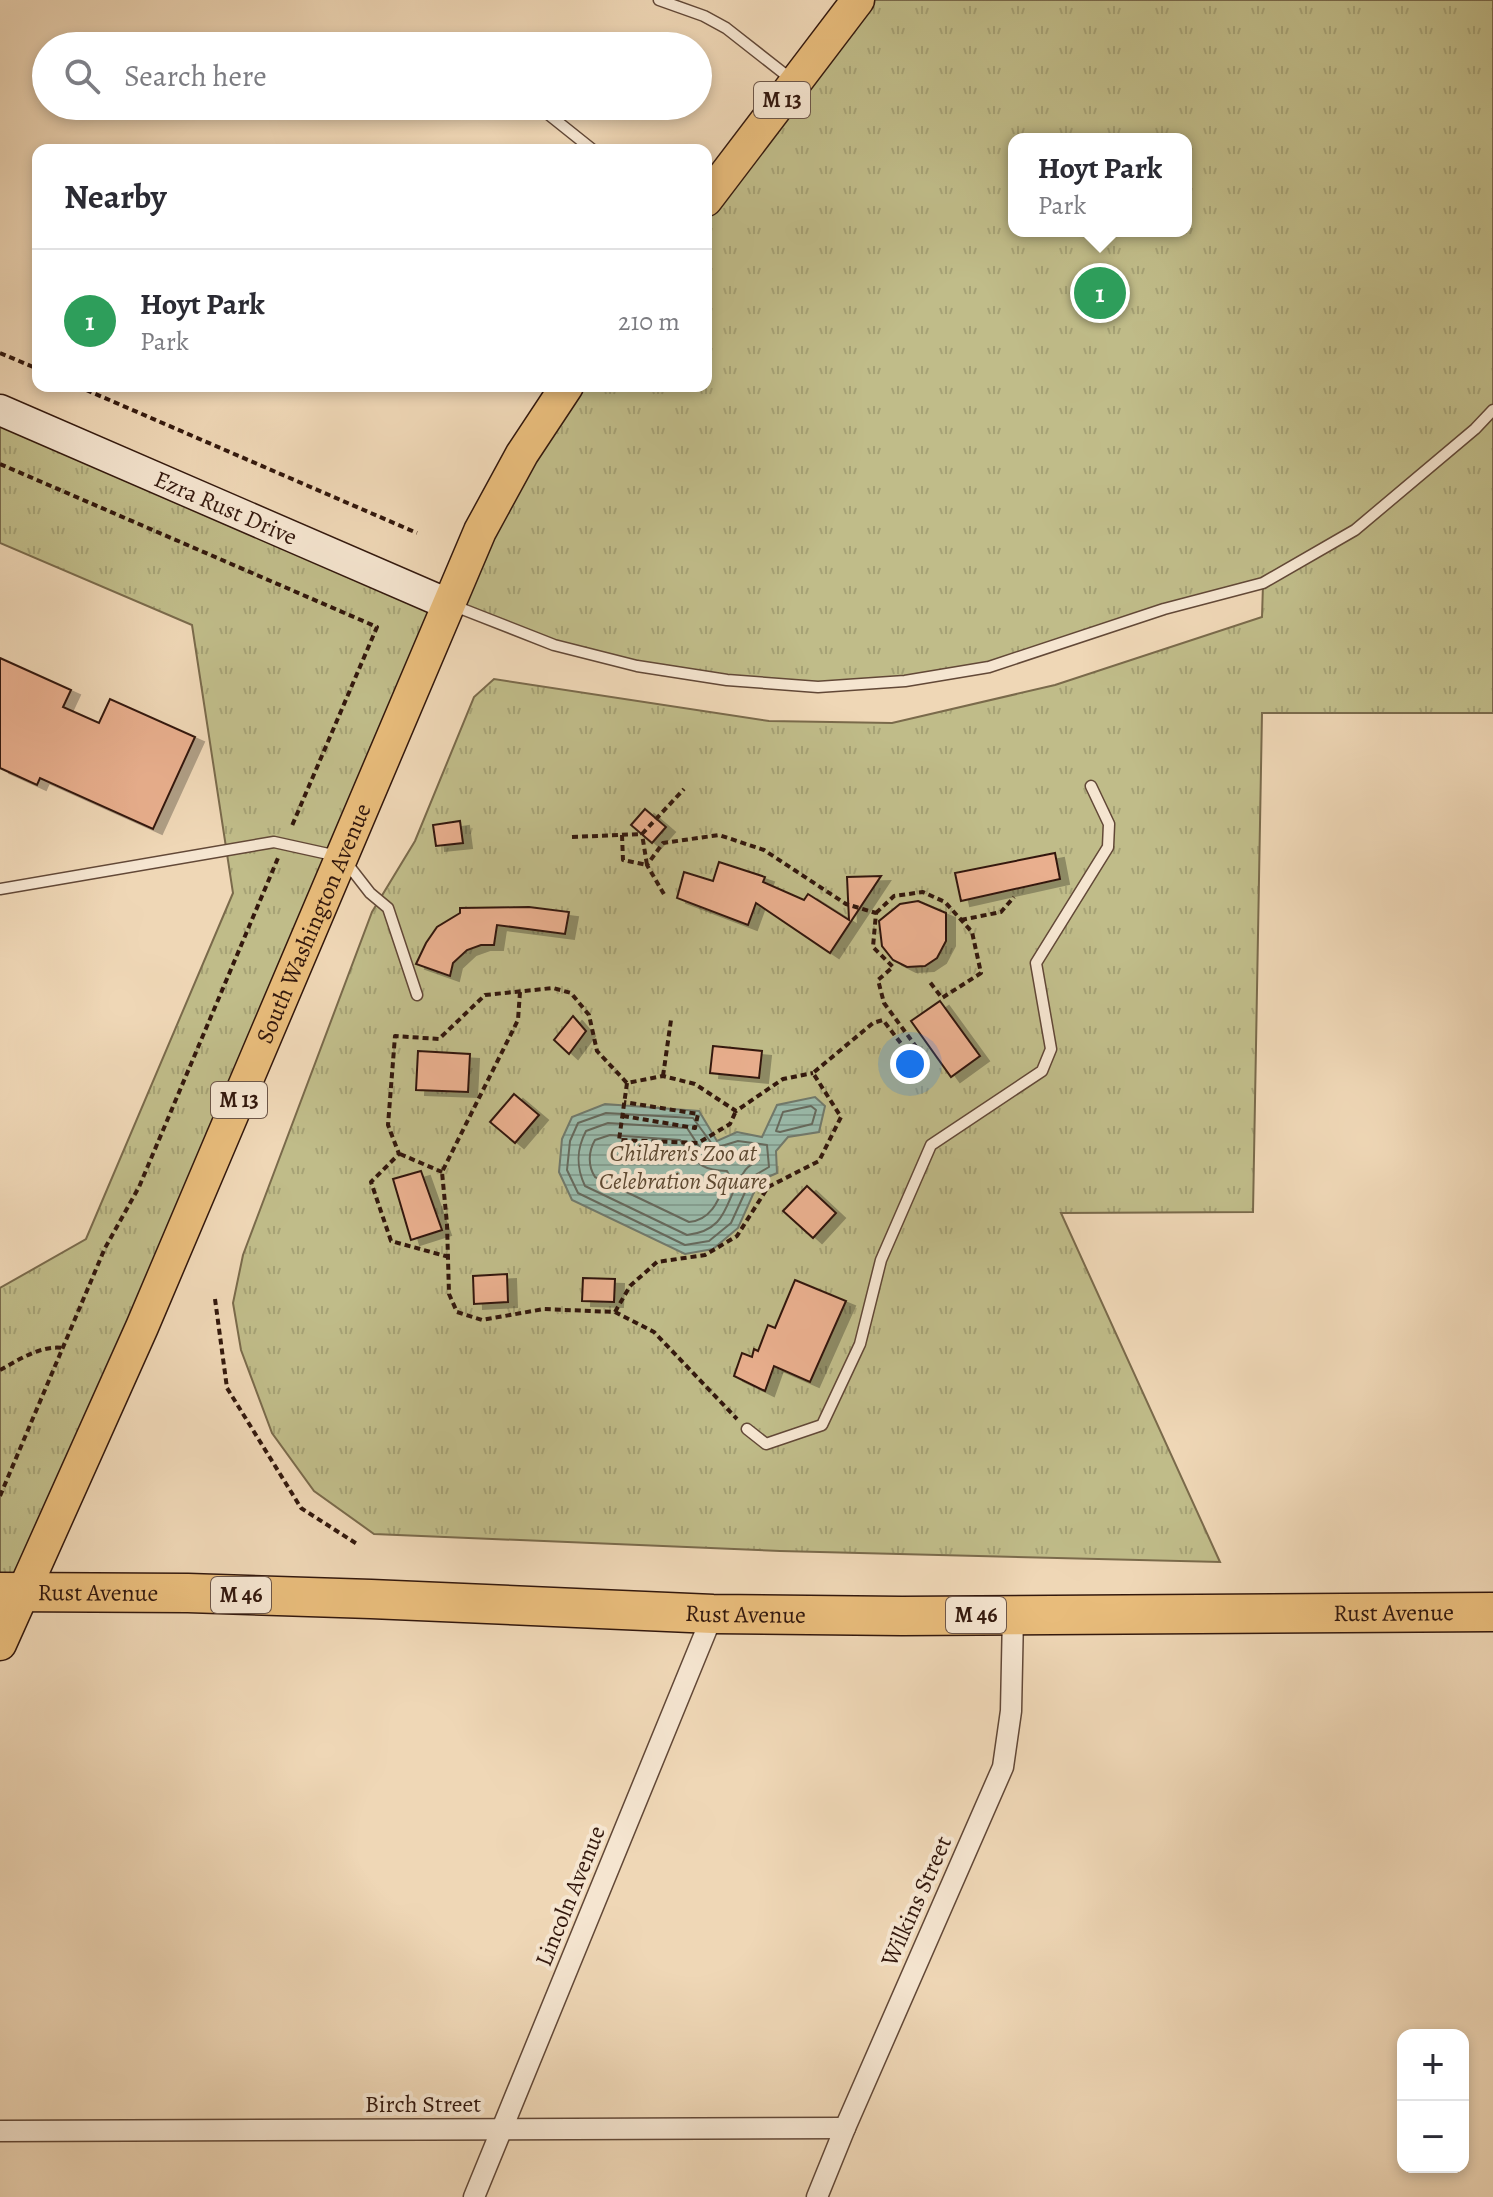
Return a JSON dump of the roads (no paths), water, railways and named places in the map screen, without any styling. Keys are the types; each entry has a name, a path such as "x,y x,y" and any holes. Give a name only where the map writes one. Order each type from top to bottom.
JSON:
{"highway":[{"name":"Rust Avenue","path":"11,1592 188,1593 713,1614 1493,1612"}],"main road":[{"name":"M 13","path":"712,192 858,0"},
{"name":"South Washington Avenue","path":"0,1644 11,1592 142,1327 480,531 522,454 563,392"},
{"name":"Ezra Rust Drive","path":"0,410 450,605"}],"street":[{"name":"Lincoln Avenue","path":"474,2197 713,1614"},
{"name":"Wilkins Street","path":"817,2197 1003,1767 1011,1711 1013,1615"},
{"name":"Birch Street","path":"0,2131 845,2128"}],"lane":[{"path":"659,0 704,16 726,28 795,83"},
{"path":"556,120 586,144"},
{"path":"450,605 554,645 637,666 727,680 818,687 905,681 989,667 1164,609 1263,583 1355,530 1475,429 1493,410"},
{"path":"747,1429 766,1444 822,1425 860,1344 881,1260 931,1145 1042,1071 1051,1049 1036,963 1108,847 1109,824 1091,786"},
{"path":"0,889 274,842 342,857 370,893 388,908 417,995"}],"water":[{"path":"815,1097 825,1106 819,1132 788,1137 776,1151 777,1173 759,1181 738,1228 713,1249 685,1254 572,1200 559,1172 562,1139 572,1117 605,1104 699,1111 717,1141 737,1132 762,1137 777,1105"}],"place":[{"name":"Hoyt Park","path":"1100,293"}],"park label":[{"name":"Children's Zoo at Celebration Square","path":"683,1167"}]}
